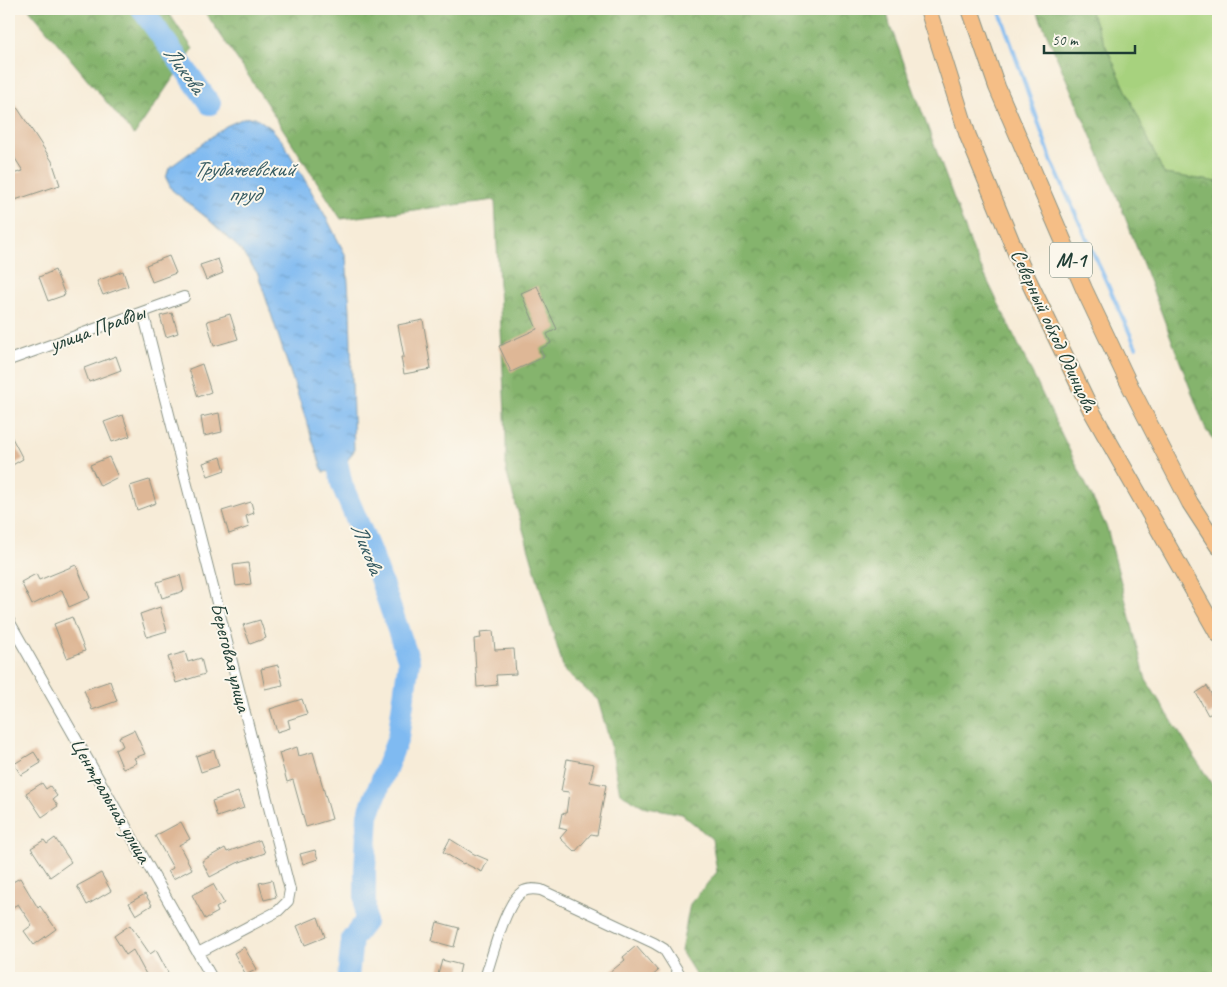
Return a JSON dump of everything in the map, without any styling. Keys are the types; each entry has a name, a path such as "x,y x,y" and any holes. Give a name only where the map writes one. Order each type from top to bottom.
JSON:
{"highway":[{"name":"Северный обход Одинцова","path":"928,9 968,136 1021,265 1091,410 1218,634"},
{"name":"М-1","path":"970,9 997,87 1084,289 1130,388 1190,503 1218,546"}],"street":[{"name":"улица Правды","path":"9,360 184,297"},
{"name":"Береговая улица","path":"143,312 290,890 288,901 278,911 198,953"},
{"name":"Центральная улица","path":"9,621 212,978"},
{"path":"485,978 506,914 514,900 523,892 533,888 541,890 664,949 682,978"}],"green space":[{"path":"29,9 166,9 193,49 134,135"},
{"path":"203,9 886,9 890,25 974,253 1107,528 1146,680 1218,794 1218,978 698,978 681,951 690,904 717,872 712,839 682,814 643,806 620,793 610,742 598,700 564,670 506,471 495,200 341,219"},
{"path":"1036,9 1089,9 1164,174 1218,182 1218,446 1206,430 1119,201"},
{"path":"1089,9 1218,9 1218,182 1164,174"}],"water":[{"name":"Трубачеевский пруд","path":"255,117 271,128 283,142 346,256 350,310 354,451 339,469 323,472 258,274 240,249 207,218 172,190 166,178 169,168 226,126 244,118"}],"building":[{"path":"9,95 52,161 60,185 9,202 9,175 23,171 9,149"},
{"path":"169,256 176,273 152,282 146,265"},
{"path":"218,259 223,273 206,280 200,265"},
{"path":"55,270 65,295 48,301 39,277"},
{"path":"123,271 128,286 103,295 97,281"},
{"path":"537,286 557,329 547,334 551,343 540,349 544,357 511,372 499,346 537,329 521,293"},
{"path":"172,313 178,333 166,337 160,316"},
{"path":"230,314 238,339 214,346 207,321"},
{"path":"423,320 431,369 404,374 401,357 404,357 398,325"},
{"path":"116,356 121,370 89,382 84,368"},
{"path":"202,364 211,392 198,397 189,369"},
{"path":"219,413 222,432 204,436 201,417"},
{"path":"123,415 130,436 112,442 104,422"},
{"path":"9,432 23,459 9,467"},
{"path":"109,457 118,477 100,486 90,465"},
{"path":"221,457 225,470 208,476 203,463"},
{"path":"149,480 156,503 137,510 130,486"},
{"path":"251,502 254,513 246,516 249,527 229,534 222,511"},
{"path":"248,563 251,584 236,586 233,565"},
{"path":"76,565 90,598 69,607 62,590 32,605 21,582 36,574 39,580"},
{"path":"180,575 184,591 162,598 157,582"},
{"path":"160,607 167,631 147,637 140,614"},
{"path":"72,617 85,651 67,658 54,624"},
{"path":"260,620 266,638 250,644 243,625"},
{"path":"493,631 495,650 514,649 516,674 496,675 497,685 477,687 474,639 481,638 480,632"},
{"path":"185,652 188,662 201,658 205,674 176,683 168,657"},
{"path":"278,665 283,685 265,689 261,669"},
{"path":"110,681 117,701 92,710 84,690"},
{"path":"1207,686 1218,707 1218,710 1208,715 1196,693"},
{"path":"302,699 307,714 288,720 290,728 277,732 270,709"},
{"path":"134,730 145,754 134,758 137,763 123,769 115,750 123,746 119,737"},
{"path":"297,747 299,756 313,752 332,819 306,827 293,780 287,782 279,753"},
{"path":"214,750 219,766 201,772 196,756"},
{"path":"34,752 41,763 21,775 14,764"},
{"path":"567,759 594,764 590,782 606,785 597,835 591,834 575,852 560,838 567,830 559,828 562,813 566,814 569,792 561,791"},
{"path":"42,783 46,789 50,786 57,796 53,799 58,806 42,817 26,793"},
{"path":"238,792 244,808 217,817 212,801"},
{"path":"181,822 190,839 179,845 192,869 173,879 168,871 173,868 155,836"},
{"path":"55,838 71,862 50,877 31,848 44,840 47,844"},
{"path":"450,839 474,854 488,860 482,872 463,864 443,852"},
{"path":"260,840 265,853 237,863 210,877 202,861 225,848 227,852"},
{"path":"315,850 318,859 303,864 300,854"},
{"path":"101,873 111,891 87,905 77,886"},
{"path":"20,878 38,908 40,906 56,929 34,945 24,931 32,925 18,904 9,909 9,884"},
{"path":"272,880 276,897 264,900 259,883"},
{"path":"213,884 224,903 216,908 218,912 205,919 192,895"},
{"path":"145,894 152,905 136,915 129,903"},
{"path":"318,917 325,937 305,945 297,926"},
{"path":"437,922 459,928 454,947 432,941"},
{"path":"130,925 150,954 156,950 171,978 148,978 133,950 126,955 114,936"},
{"path":"636,946 658,971 650,978 603,978 625,960 623,957"},
{"path":"244,947 257,969 246,975 234,953"},
{"path":"442,960 461,965 458,978 437,978"}],"waterway":[{"name":"Ликова","path":"142,9 210,104"},
{"path":"999,9 1052,162 1136,347"},
{"name":"Ликова","path":"332,439 342,485 373,558 409,661 398,738 368,815 365,922 352,939 348,978"}]}
